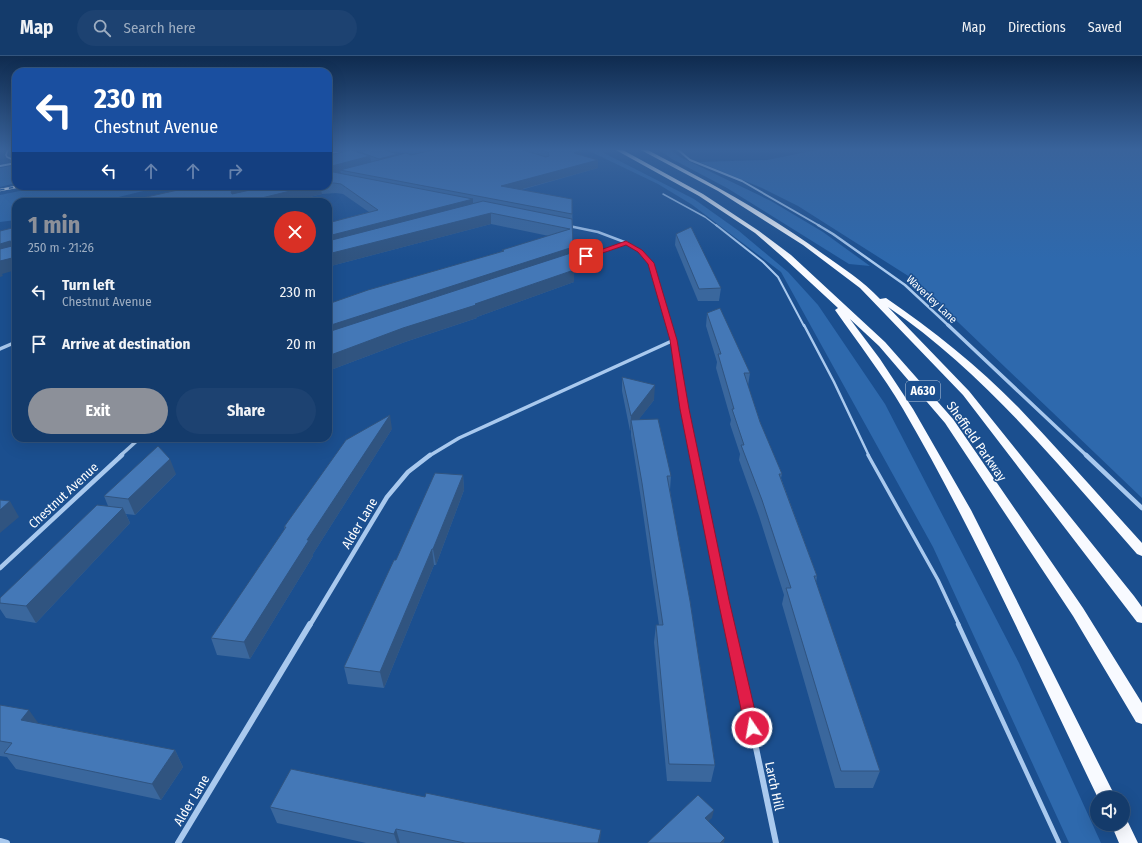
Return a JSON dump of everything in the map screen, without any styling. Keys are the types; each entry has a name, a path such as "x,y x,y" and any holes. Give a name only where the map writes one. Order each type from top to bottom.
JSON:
{"highway":[{"name":"Sheffield Parkway","path":"683,186 723,208 757,232 823,289 882,344 949,421 1078,612 1142,718"},
{"name":"Sheffield Parkway","path":"712,186 805,244 863,286 966,393 1142,618"},
{"name":"A630","path":"863,286 917,323 972,370 1015,410 1142,551"},
{"name":"A630","path":"823,289 877,361 908,409 965,510 1104,791"},
{"path":"1123,831 1129,843"}],"street":[{"name":"Waverley Lane","path":"750,186 833,234 905,285 1142,508"},
{"name":"Larch Hill","path":"566,226 598,232 626,242 640,251 651,263 674,340 688,424 776,843"},
{"path":"568,262 626,242"},
{"name":"Alder Lane","path":"178,843 388,497 408,472 433,452 459,438 674,340"},
{"path":"0,349 12,344"},
{"name":"Chestnut Avenue","path":"0,568 136,442"},
{"path":"0,841 7,843"}],"lane":[{"path":"663,194 705,217 763,262 778,277 834,382 862,444 938,580 1059,843"}],"shaded area":[{"path":"661,186 668,186 694,199 739,231 788,272 818,305 885,404 1019,663 1090,819 1090,831 1096,831 1101,843 1069,843 933,547 781,272 691,204"},
{"path":"723,186 739,186 771,201 823,232 870,266 849,264"},
{"path":"756,186 1142,186 1142,498 913,279 798,206"},
{"path":"24,190 148,190 114,198 12,198 12,220 0,222 0,195"}],"building":[{"path":"343,186 404,186 473,199 332,235 332,222 378,210"},
{"path":"423,186 502,186 572,199 572,214"},
{"path":"178,190 232,190 232,194 250,190 294,190 262,198 142,198"},
{"path":"483,201 572,219 573,247 332,325 332,303 368,290 504,251 502,250 570,229 491,213 332,253 332,240"},
{"path":"691,227 721,288 699,289 676,234"},
{"path":"12,228 12,242 0,244 0,231"},
{"path":"12,246 12,258 0,261 0,249"},
{"path":"574,252 574,270 475,304 476,305 403,328 332,355 332,331"},
{"path":"720,308 750,373 744,373 760,422 782,474 779,474 817,576 814,576 880,771 841,771 786,588 791,588 762,500 741,445 744,445 732,409 734,409 718,354 721,354 707,313"},
{"path":"622,377 655,385 631,416"},
{"path":"390,415 307,540 309,540 244,642 211,638 286,527 284,527 346,440"},
{"path":"658,419 671,476 667,476 690,601 715,765 669,764 656,625 663,625 631,420"},
{"path":"158,446 170,459 128,499 104,496"},
{"path":"435,473 463,475 380,672 344,667 394,560 396,560"},
{"path":"0,500 10,501 0,510"},
{"path":"97,505 123,508 26,606 0,603 0,598"},
{"path":"0,705 29,710 21,720 175,750 152,784 4,753 12,743 0,741"},
{"path":"291,769 425,797 426,793 601,830 598,843 465,843 396,829 394,834 270,807"},
{"path":"698,795 714,810 705,818 725,838 720,843 647,843"}],"railway":[{"path":"0,190 12,188"}],"route":[{"path":"586,256 626,242 640,251 651,263 674,340 685,409 752,728"}]}
